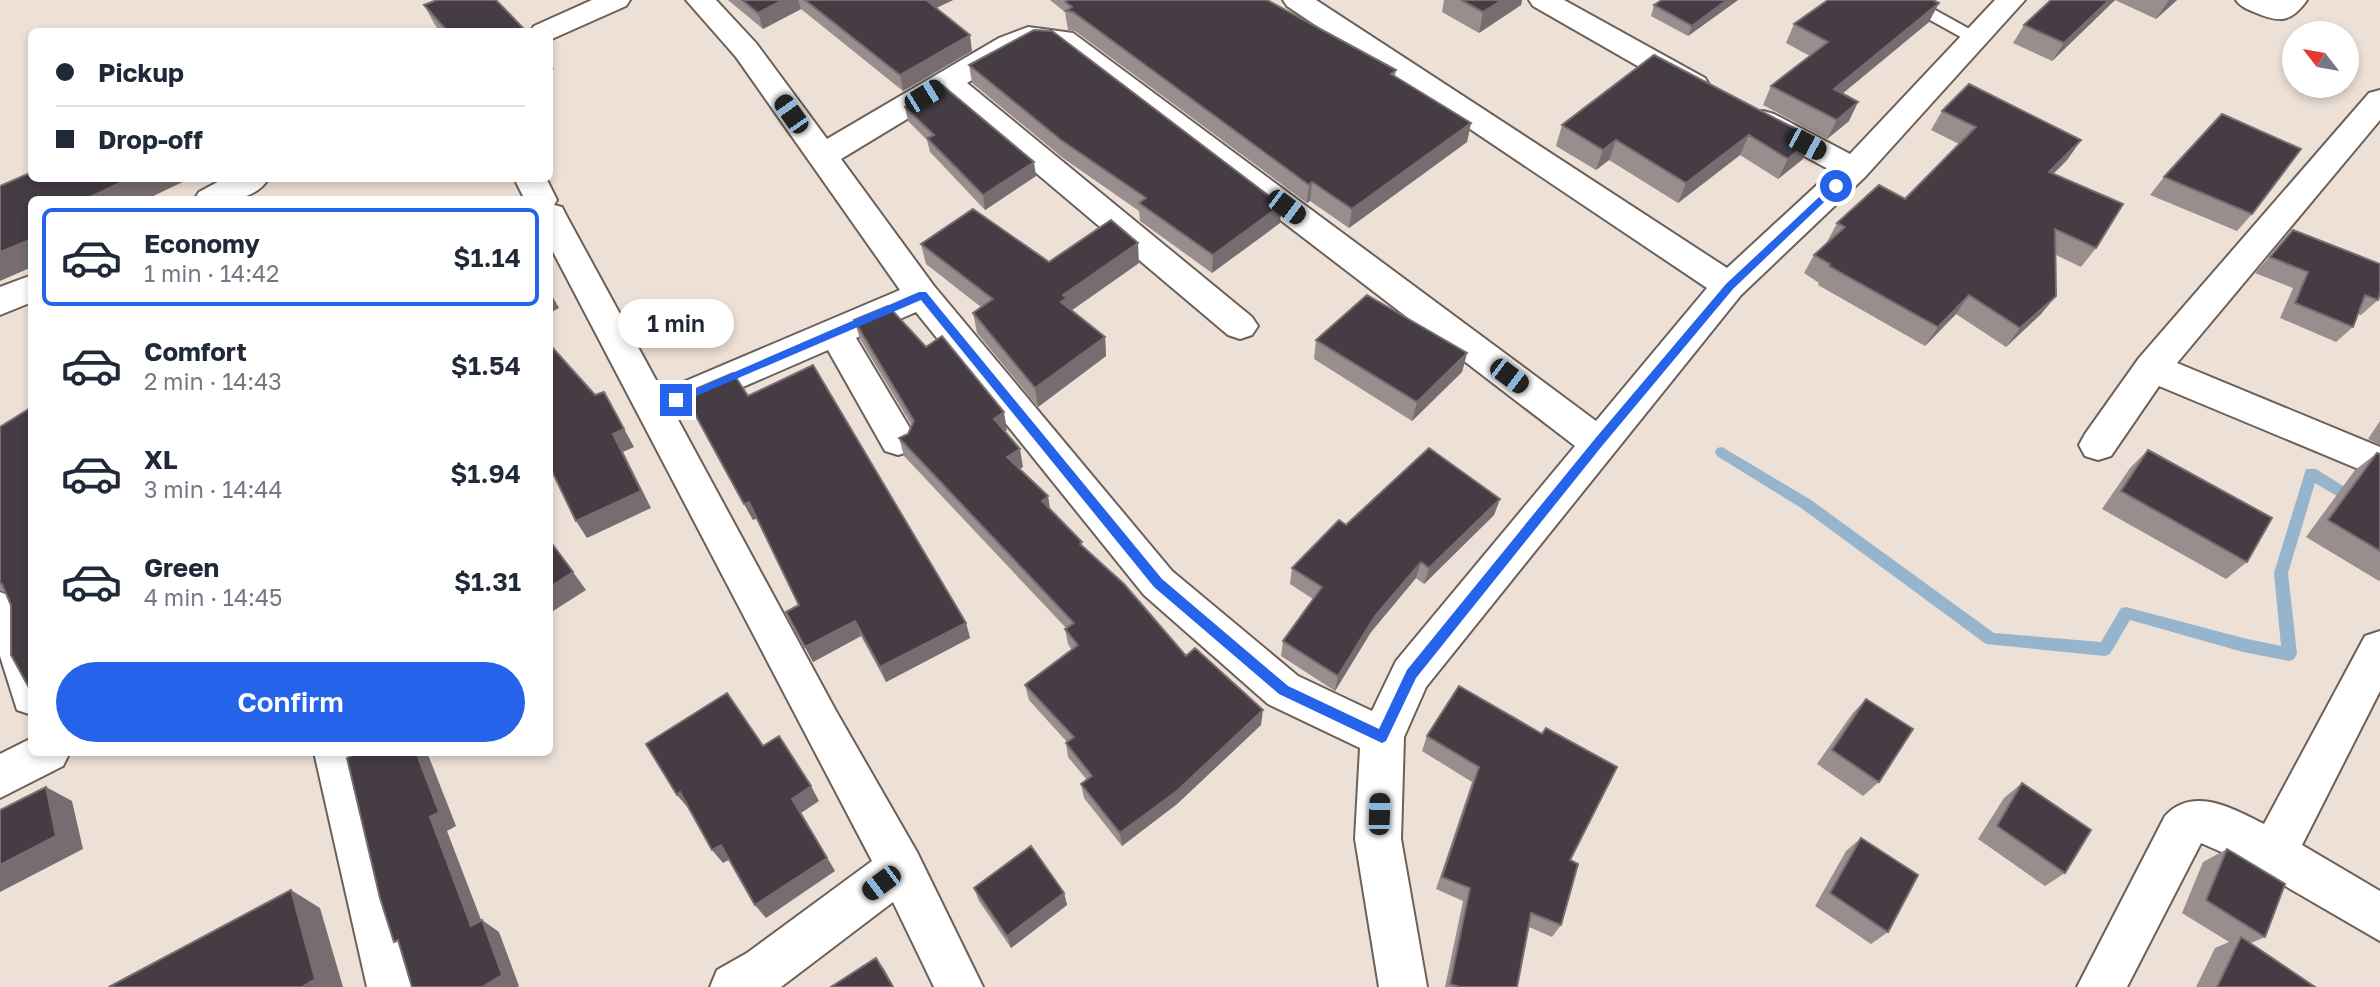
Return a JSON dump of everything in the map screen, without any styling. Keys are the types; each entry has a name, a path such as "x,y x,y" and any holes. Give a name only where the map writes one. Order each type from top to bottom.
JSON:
{"street":[{"path":"553,28 616,0"},
{"path":"700,0 746,50 922,295 1158,583 1283,690 1382,737"},
{"path":"1297,0 1729,286"},
{"path":"1543,0 1854,169"},
{"path":"1403,987 1378,839 1382,737 1411,674 1729,286 1854,169 2011,0"},
{"path":"2250,0 2275,13 2280,13 2293,0"},
{"path":"821,157 1028,36 1063,39 1598,443"},
{"path":"947,82 1240,326"},
{"path":"2098,445 2152,368 2380,100"},
{"path":"218,196 245,182"},
{"path":"553,222 821,725 901,868 959,987"},
{"path":"0,302 28,289"},
{"path":"653,410 922,295"},
{"path":"835,332 898,440"},
{"path":"2152,368 2380,463"},
{"path":"0,610 9,614 28,682"},
{"path":"2273,854 2380,649"},
{"path":"337,756 391,987"},
{"path":"0,776 55,760"},
{"path":"2101,987 2181,832 2189,824 2200,821 2215,824 2273,854 2380,918"},
{"path":"734,987 764,970 901,868"}],"lane":[{"path":"1903,0 1975,37"}],"building":[{"path":"437,0 496,0 523,28 444,28 424,5"},
{"path":"742,0 783,0 758,13"},
{"path":"805,0 926,0 970,35 900,75"},
{"path":"1267,0 1396,70 1391,74 1471,123 1352,209 1312,182 1309,185 1073,12 1066,11 1072,7 1065,2"},
{"path":"1461,0 1502,0 1483,12"},
{"path":"1662,0 1727,0 1692,26 1654,5"},
{"path":"1828,0 1933,0 1939,3 1834,89 1858,102 1837,120 1771,86 1828,42 1794,24"},
{"path":"2051,0 2109,0 2064,43 2024,25"},
{"path":"1034,30 1052,31 1281,205 1213,255 1139,203 1146,198 1061,140 969,65"},
{"path":"1654,55 1813,138 1788,159 1749,135 1686,183 1616,140 1603,150 1562,125"},
{"path":"1969,84 2081,140 2049,172 2123,204 2096,248 2055,229 2056,296 2020,328 1969,295 1938,327 1814,255 1845,227 1837,223 1879,185 1905,199 1976,127 1942,111"},
{"path":"942,85 1034,162 983,195 927,138 934,135 905,107"},
{"path":"2222,114 2301,149 2252,214 2164,177"},
{"path":"28,174 28,182 122,182 92,196 28,196 28,241 0,252 0,186"},
{"path":"973,209 1049,262 1111,220 1138,243 1063,295 1067,298 1061,302 1105,337 1035,388 973,313 993,299 921,244"},
{"path":"2293,230 2380,264 2378,300 2365,295 2353,327 2295,303 2308,272 2270,257"},
{"path":"1367,295 1467,353 1417,402 1316,340"},
{"path":"888,306 926,347 942,336 1004,412 994,419 1020,449 1007,457 1048,496 1042,501 1082,542 1080,544 1124,584 1186,656 1195,648 1263,710 1177,791 1120,833 1081,784 1092,776 1066,743 1074,737 1025,685 1078,645 1065,629 1074,623 899,438 908,434 914,421 854,320"},
{"path":"553,348 595,395 604,392 624,429 613,434 641,491 576,521 553,473"},
{"path":"813,365 966,623 880,667 855,621 805,647 786,612 799,605 749,502 744,504 684,394 733,373 748,396"},
{"path":"28,410 28,686 11,655 11,605 0,583 0,427"},
{"path":"1429,448 1500,499 1429,568 1421,562 1375,616 1338,676 1283,641 1322,587 1292,568 1339,520 1346,525"},
{"path":"2148,450 2272,518 2247,562 2121,491"},
{"path":"2377,453 2380,454 2380,551 2328,520"},
{"path":"553,545 573,572 553,585"},
{"path":"1459,686 1542,734 1546,728 1617,767 1570,860 1578,864 1561,925 1531,913 1517,987 1460,987 1450,984 1470,888 1442,877 1479,767 1427,736"},
{"path":"727,693 763,746 779,736 811,786 792,799 827,858 755,905 721,845 712,850 680,792 677,795 646,744"},
{"path":"1866,699 1913,729 1879,782 1832,750"},
{"path":"418,756 439,812 430,817 471,926 482,920 502,975 482,987 412,987 398,940 394,942 380,898 347,758"},
{"path":"2022,783 2091,830 2065,873 1997,826"},
{"path":"46,787 56,836 0,865 0,810"},
{"path":"1861,838 1918,875 1888,932 1830,893"},
{"path":"1031,846 1064,893 1007,936 974,888"},
{"path":"2227,849 2285,884 2265,937 2206,900"},
{"path":"291,890 315,979 302,987 109,987"},
{"path":"2241,937 2315,987 2217,987"},
{"path":"876,958 893,987 831,987"}],"waterway":[{"path":"1722,452 1806,504 1991,639 2105,649 2126,613 2243,645 2289,654 2281,573 2311,473 2380,516"}],"route":[{"path":"676,400 922,295 1158,583 1283,690 1382,737 1411,674 1598,443 1729,286 1836,186"}]}
